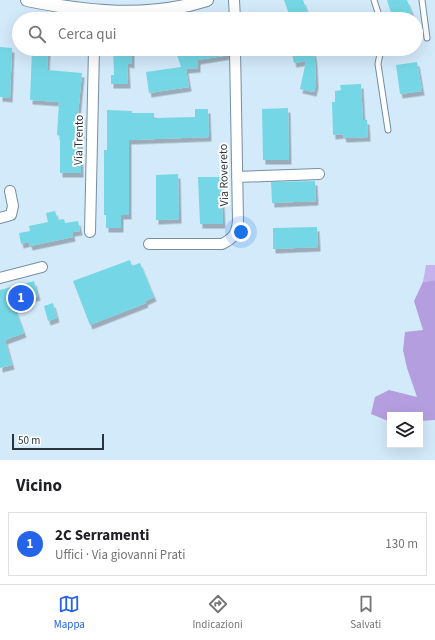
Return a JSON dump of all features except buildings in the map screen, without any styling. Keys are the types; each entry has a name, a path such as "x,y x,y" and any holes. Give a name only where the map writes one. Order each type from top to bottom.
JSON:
{"street":[{"path":"26,0 82,12"},
{"path":"134,12 177,8 207,0"},
{"path":"234,0 235,12"},
{"name":"Via Trento","path":"90,232 94,56"},
{"name":"Via Rovereto","path":"149,244 222,244 229,241 237,231 235,56"},
{"path":"237,177 319,174"},
{"path":"0,218 11,215 13,206 10,191"},
{"path":"0,278 42,267"}],"lane":[{"path":"374,0 378,12"},
{"path":"422,0 427,38"},
{"path":"380,56 378,64 388,130"}],"shaded area":[{"path":"426,265 435,265 435,280 423,282"},
{"path":"435,280 435,420 423,421 423,412 387,412 387,421 371,414 375,397 389,390 417,397 407,368 403,350 405,332 423,330 414,301 423,282"}],"place":[{"name":"2C Serramenti","path":"21,298"}]}
